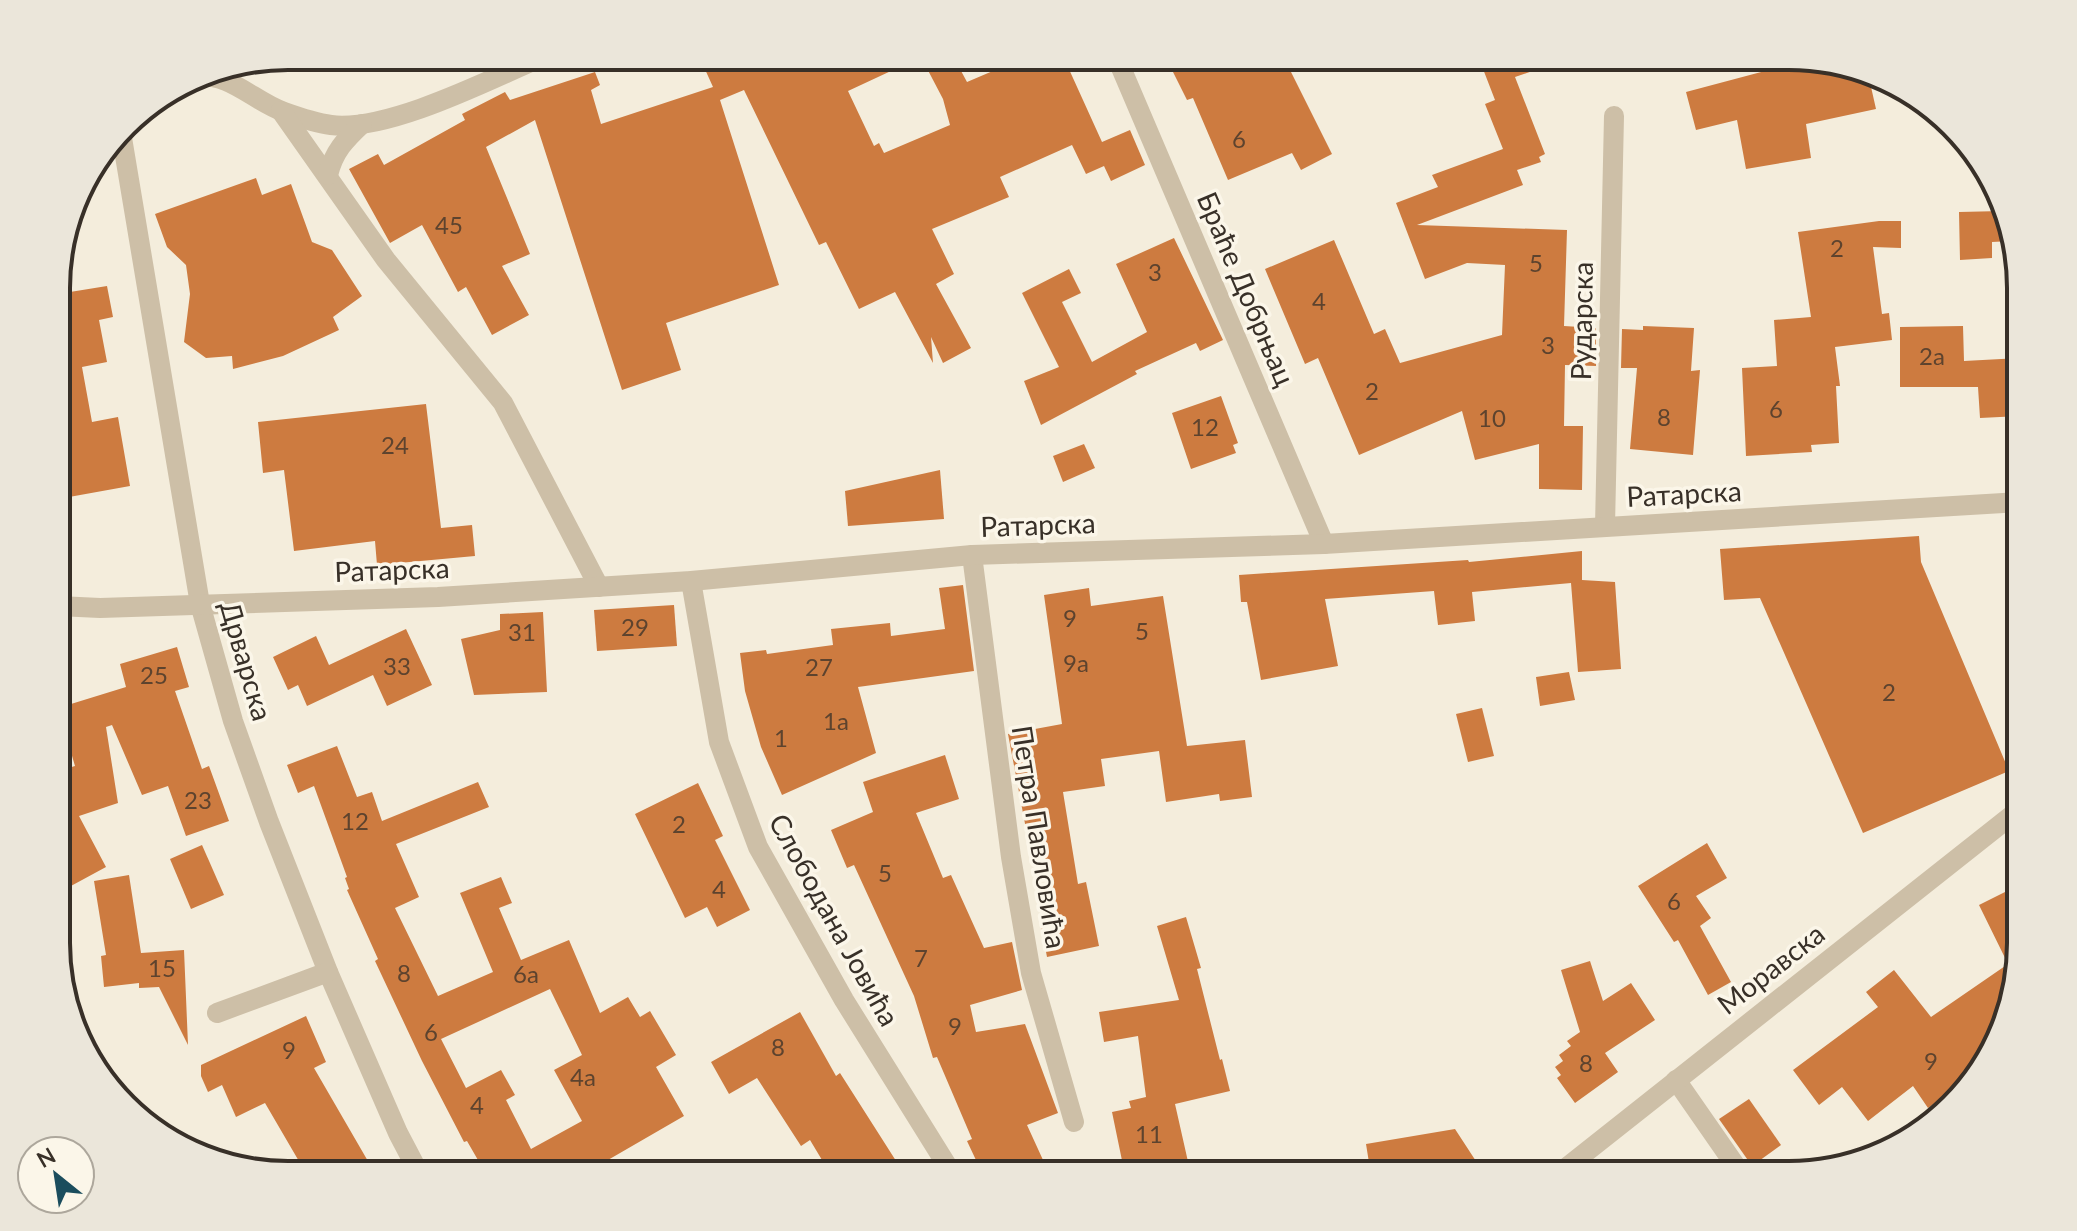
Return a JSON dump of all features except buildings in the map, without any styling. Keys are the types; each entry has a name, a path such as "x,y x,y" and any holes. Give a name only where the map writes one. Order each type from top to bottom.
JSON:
{"street":[{"path":"222,81 281,111 331,125 362,124 418,109 511,70"},
{"name":"Браће Добрњац","path":"1122,70 1324,544"},
{"path":"281,111 386,260 503,403 599,587"},
{"name":"Рударска","path":"1605,526 1614,116"},
{"path":"328,175 332,157 340,144 362,124"},
{"name":"Дрварска","path":"123,145 200,604 238,736 269,822 328,972 413,1161"},
{"name":"Ратарска","path":"70,607 438,597 691,581 972,555 1324,544 2007,503"},
{"name":"Петра Павловића","path":"972,555 1011,857 1031,973 1074,1122"},
{"name":"Слободана Јовића","path":"691,581 719,742 758,847 844,1000 944,1161"},
{"name":"Моравска","path":"1575,1161 2007,819"},
{"path":"217,1013 328,972"},
{"path":"1676,1080 1732,1161"}]}
